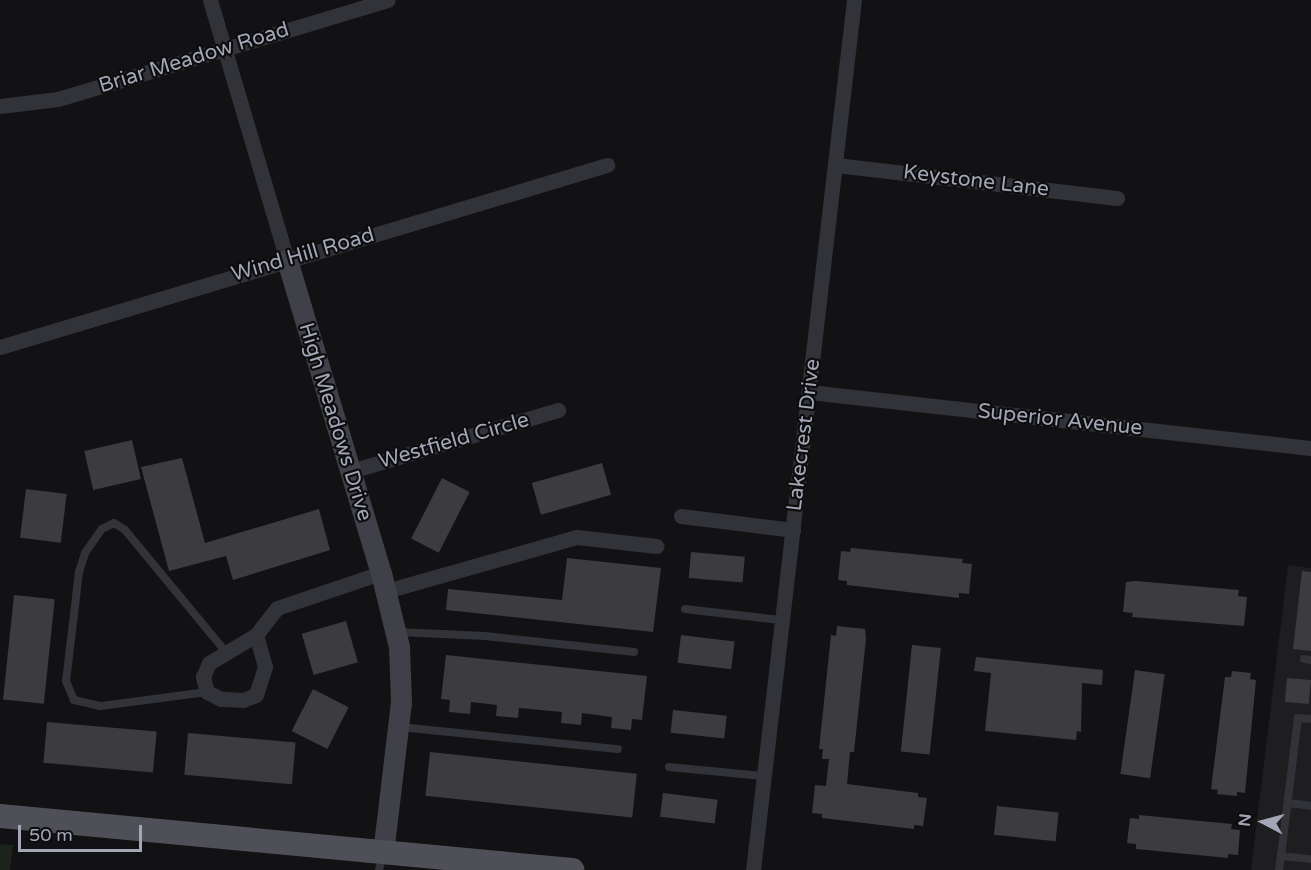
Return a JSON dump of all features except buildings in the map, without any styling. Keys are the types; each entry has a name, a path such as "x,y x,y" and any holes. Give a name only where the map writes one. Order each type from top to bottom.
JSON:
{"main road":[{"path":"0,816 381,861 572,870"}],"street":[{"name":"High Meadows Drive","path":"210,0 222,49 384,582 396,632 401,677 399,727 381,861"},
{"name":"Briar Meadow Road","path":"0,106 58,99 387,0"},
{"name":"Lakecrest Drive","path":"753,870 780,620 793,530 854,0"},
{"name":"Wind Hill Road","path":"0,347 607,165"},
{"name":"Keystone Lane","path":"836,165 1117,198"},
{"name":"Superior Avenue","path":"809,392 1311,448"},
{"name":"Westfield Circle","path":"351,471 558,410"},
{"path":"681,516 793,530"},
{"path":"256,636 265,667 256,695 243,700 221,699 207,692 205,671 215,657 256,636 267,616 286,602 578,537 656,546"}],"lane":[{"path":"207,692 100,706 74,700 66,681 79,572 85,553 102,529 114,523 125,530 226,652"},
{"path":"685,609 780,620"},
{"path":"396,632 485,636 634,652"},
{"path":"1279,870 1298,718 1311,719"},
{"path":"399,727 618,749"},
{"path":"669,766 763,776"},
{"path":"1288,803 1311,806"},
{"path":"1281,856 1311,859"}],"shaded area":[{"path":"1288,565 1311,568 1311,870 1251,870"},
{"path":"0,844 13,845 10,870 0,870"}]}
